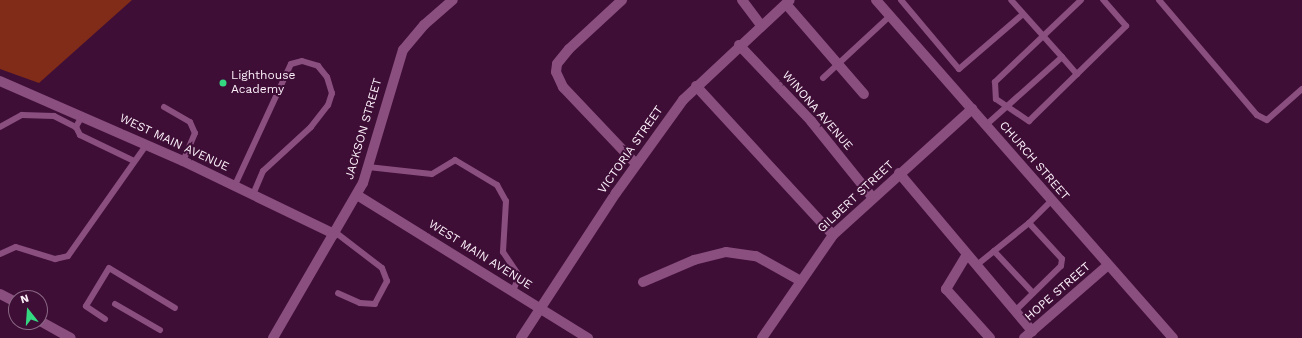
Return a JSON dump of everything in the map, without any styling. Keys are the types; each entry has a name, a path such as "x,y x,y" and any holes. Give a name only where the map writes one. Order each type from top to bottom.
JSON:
{"street":[{"name":"JACKSON STREET","path":"273,338 357,195 368,167 399,58 418,30 453,0"},
{"path":"622,0 568,49 557,64 556,72 563,87 636,164"},
{"path":"742,0 761,25"},
{"name":"CHURCH STREET","path":"876,0 1173,338"},
{"path":"788,2 864,94"},
{"name":"VICTORIA STREET","path":"521,338 636,164 696,86 738,45 788,2"},
{"name":"WINONA AVENUE","path":"738,45 811,121 872,197"},
{"name":"WEST MAIN AVENUE","path":"0,81 147,144 335,233"},
{"path":"696,86 833,235"},
{"name":"GILBERT STREET","path":"762,338 799,280 833,235 872,197 972,110"},
{"path":"899,173 966,256 978,264 1015,311 1028,335"},
{"name":"WEST MAIN AVENUE","path":"357,195 588,338"},
{"path":"643,282 694,260 726,252 761,258 799,280"},
{"path":"966,256 946,289 990,338"},
{"name":"HOPE STREET","path":"1028,335 1108,265"},
{"path":"48,325 71,338"}],"lane":[{"path":"901,0 959,69 1023,14"},
{"path":"1011,0 1077,74"},
{"path":"1081,0 995,82 996,99 1029,121 1126,26 1103,0"},
{"path":"1159,0 1257,115 1267,120 1302,89"},
{"path":"823,78 890,16"},
{"path":"986,125 1062,57"},
{"path":"235,185 291,64 302,61 318,66 327,77 332,93 328,105 311,127 263,171 253,194"},
{"path":"164,107 190,122 195,133 183,161"},
{"path":"0,127 22,115 54,116 76,127 80,135 90,142 134,162"},
{"path":"76,127 82,116"},
{"path":"0,254 16,247 55,259 68,256 147,144"},
{"path":"368,167 432,174 455,160 497,185 506,201 503,252 519,276 513,291"},
{"path":"978,264 1052,201"},
{"path":"1015,311 1061,266 1062,259 1028,222"},
{"path":"335,233 382,268 387,281 375,304 360,303 338,293"},
{"path":"994,251 1033,293"},
{"path":"105,319 86,306 109,268 175,308"},
{"path":"115,304 160,330"}],"shaded area":[{"path":"0,0 132,0 39,83 0,69"}],"place":[{"name":"Lighthouse Academy","path":"223,83"}]}
